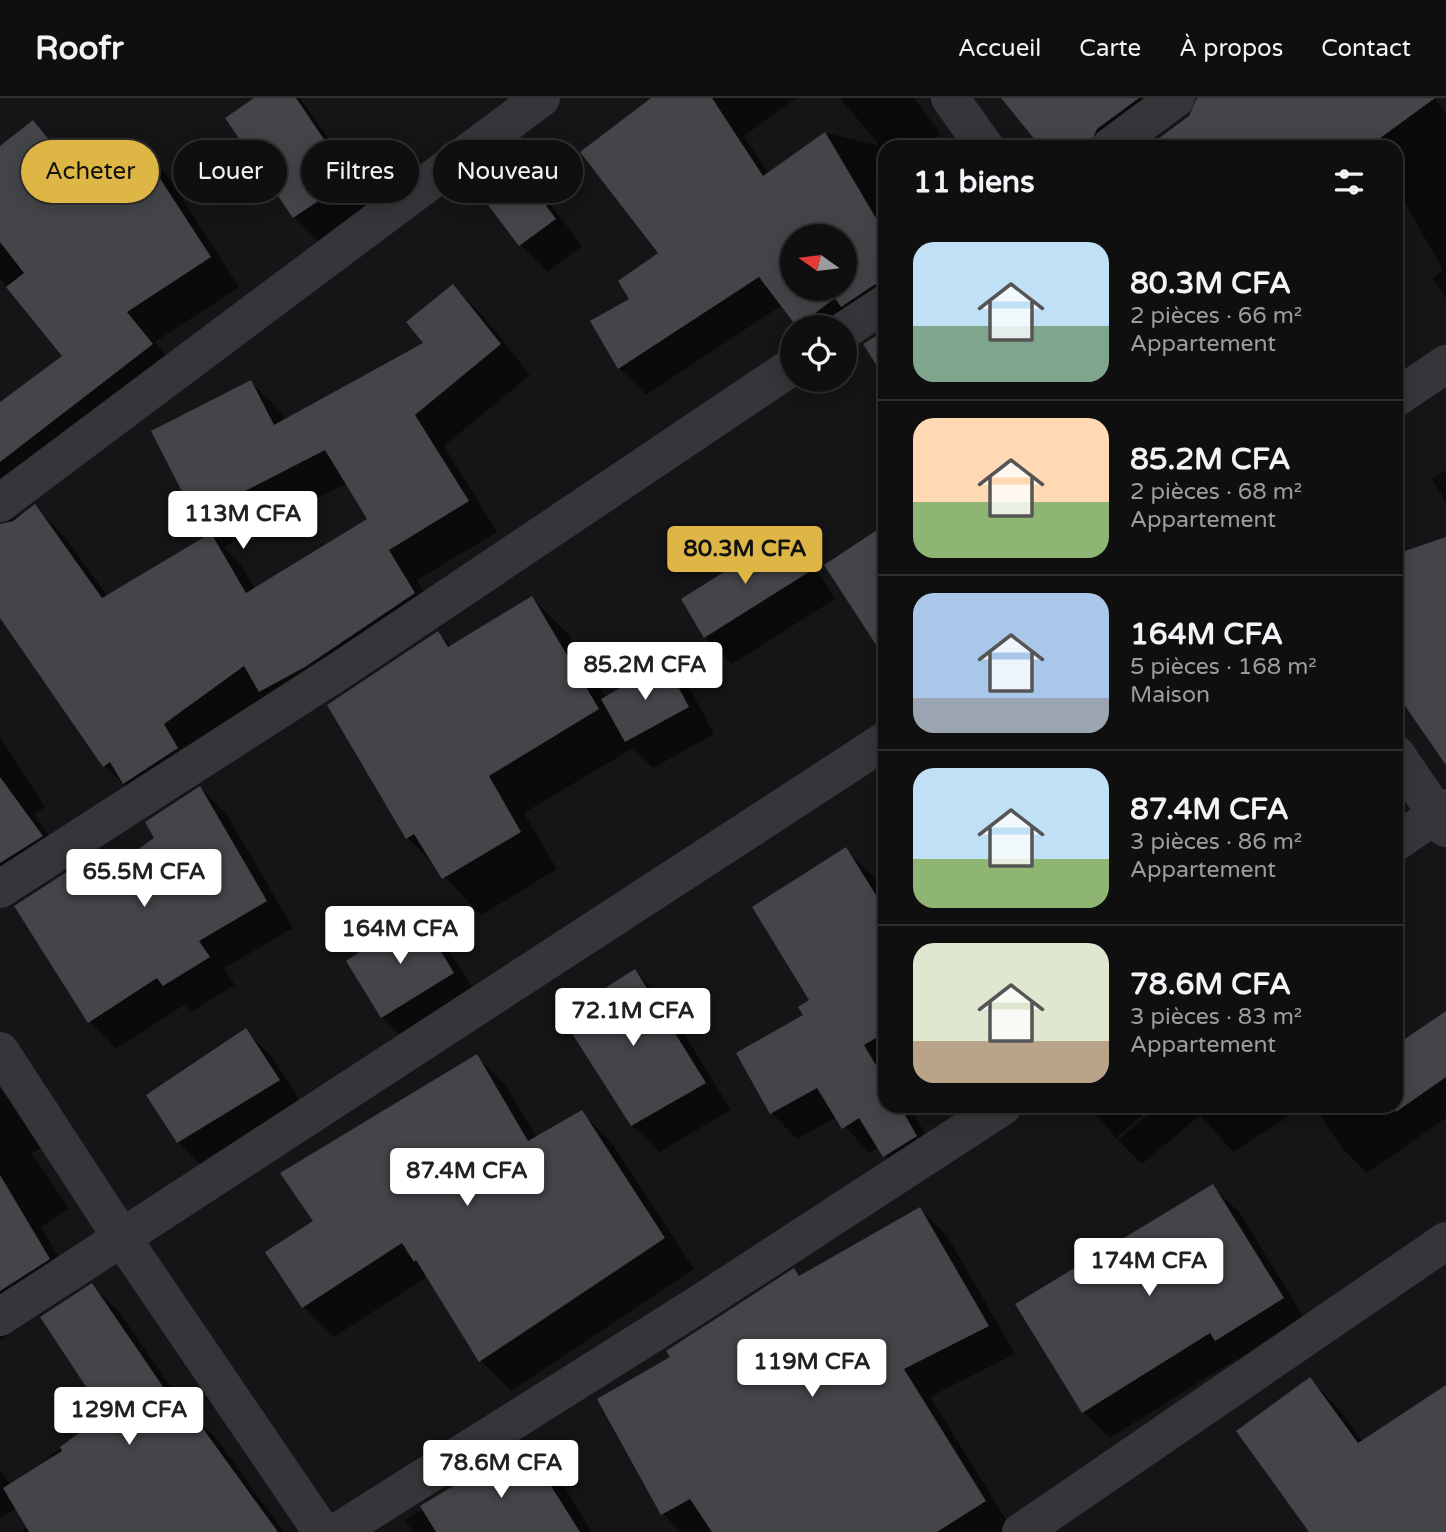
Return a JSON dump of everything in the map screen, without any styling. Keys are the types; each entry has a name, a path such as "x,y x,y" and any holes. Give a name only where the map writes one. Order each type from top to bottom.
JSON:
{"street":[{"path":"0,503 541,98"},
{"path":"950,98 980,140"},
{"path":"1120,140 1177,98"},
{"path":"857,322 878,308"},
{"path":"1403,393 1446,364"},
{"path":"0,889 342,669 780,375"},
{"path":"0,1317 878,745"},
{"path":"1403,763 1443,817 1403,838"},
{"path":"0,1051 122,1238 322,1532"},
{"path":"337,1532 696,1306 992,1113"},
{"path":"1021,1532 1446,1241"}],"building":[{"path":"254,98 296,98 325,140 301,140 301,203 315,203 293,218 283,203 287,203 287,140 240,140 225,118"},
{"path":"651,98 712,98 763,176 825,132 878,221 878,284 858,296 858,224 780,224 780,301 831,301 813,315 788,315 759,277 618,369 590,321 629,299 618,281 658,253 583,156 583,150"},
{"path":"1001,98 1139,98 1097,129 1092,140 1035,140"},
{"path":"1197,98 1435,98 1378,140 1156,140 1189,116"},
{"path":"33,120 49,140 21,140 21,203 159,203 159,177 173,198 173,203 176,203 211,257 127,312 153,344 0,462 0,402 62,356 6,287 24,273 0,242 0,146"},
{"path":"487,203 544,203 556,219 519,246"},
{"path":"453,284 501,344 415,415 469,501 389,550 415,593 305,667 259,692 244,666 164,724 178,748 123,784 110,762 103,767 0,618 0,524 13,521 35,504 102,598 211,533 246,593 367,519 325,450 195,517 151,431 251,380 274,425 423,343 406,322"},
{"path":"837,301 850,301 841,307"},
{"path":"878,335 878,367 863,344"},
{"path":"878,529 878,648 824,565"},
{"path":"786,533 809,572 704,638 681,599"},
{"path":"1446,537 1446,765 1403,703 1403,552"},
{"path":"532,596 599,709 489,776 521,832 442,879 414,834 406,839 327,705 438,631 448,647"},
{"path":"665,662 689,707 625,742 601,699"},
{"path":"0,777 43,836 0,863"},
{"path":"200,786 267,901 199,941 210,957 163,986 157,978 88,1023 14,906 75,869 86,886 154,838 145,822"},
{"path":"846,847 878,898 878,1037 864,1045 878,1069 878,1113 904,1113 917,1136 883,1157 859,1118 842,1129 817,1088 770,1114 736,1053 803,1015 798,1007 809,1000 752,907"},
{"path":"418,913 454,973 381,1018 346,961"},
{"path":"635,969 706,1083 631,1126 561,1016"},
{"path":"1446,1011 1446,1077 1403,1107 1403,1040"},
{"path":"246,1028 280,1080 177,1143 146,1095"},
{"path":"477,1054 528,1141 582,1110 665,1238 479,1362 416,1260 414,1262 402,1243 302,1308 265,1252 313,1221 280,1173"},
{"path":"0,1175 50,1259 0,1291"},
{"path":"1213,1184 1284,1298 1215,1341 1210,1333 1082,1413 1015,1304"},
{"path":"920,1207 989,1326 904,1369 986,1501 937,1532 712,1532 690,1499 661,1515 597,1399 670,1357 666,1351 794,1268 799,1276"},
{"path":"92,1283 181,1413 188,1408 278,1532 29,1532 3,1488 62,1451 60,1447 104,1414 40,1317"},
{"path":"1310,1377 1358,1443 1446,1385 1446,1532 1309,1532 1236,1431"},
{"path":"524,1443 580,1532 436,1532 420,1506"}]}
